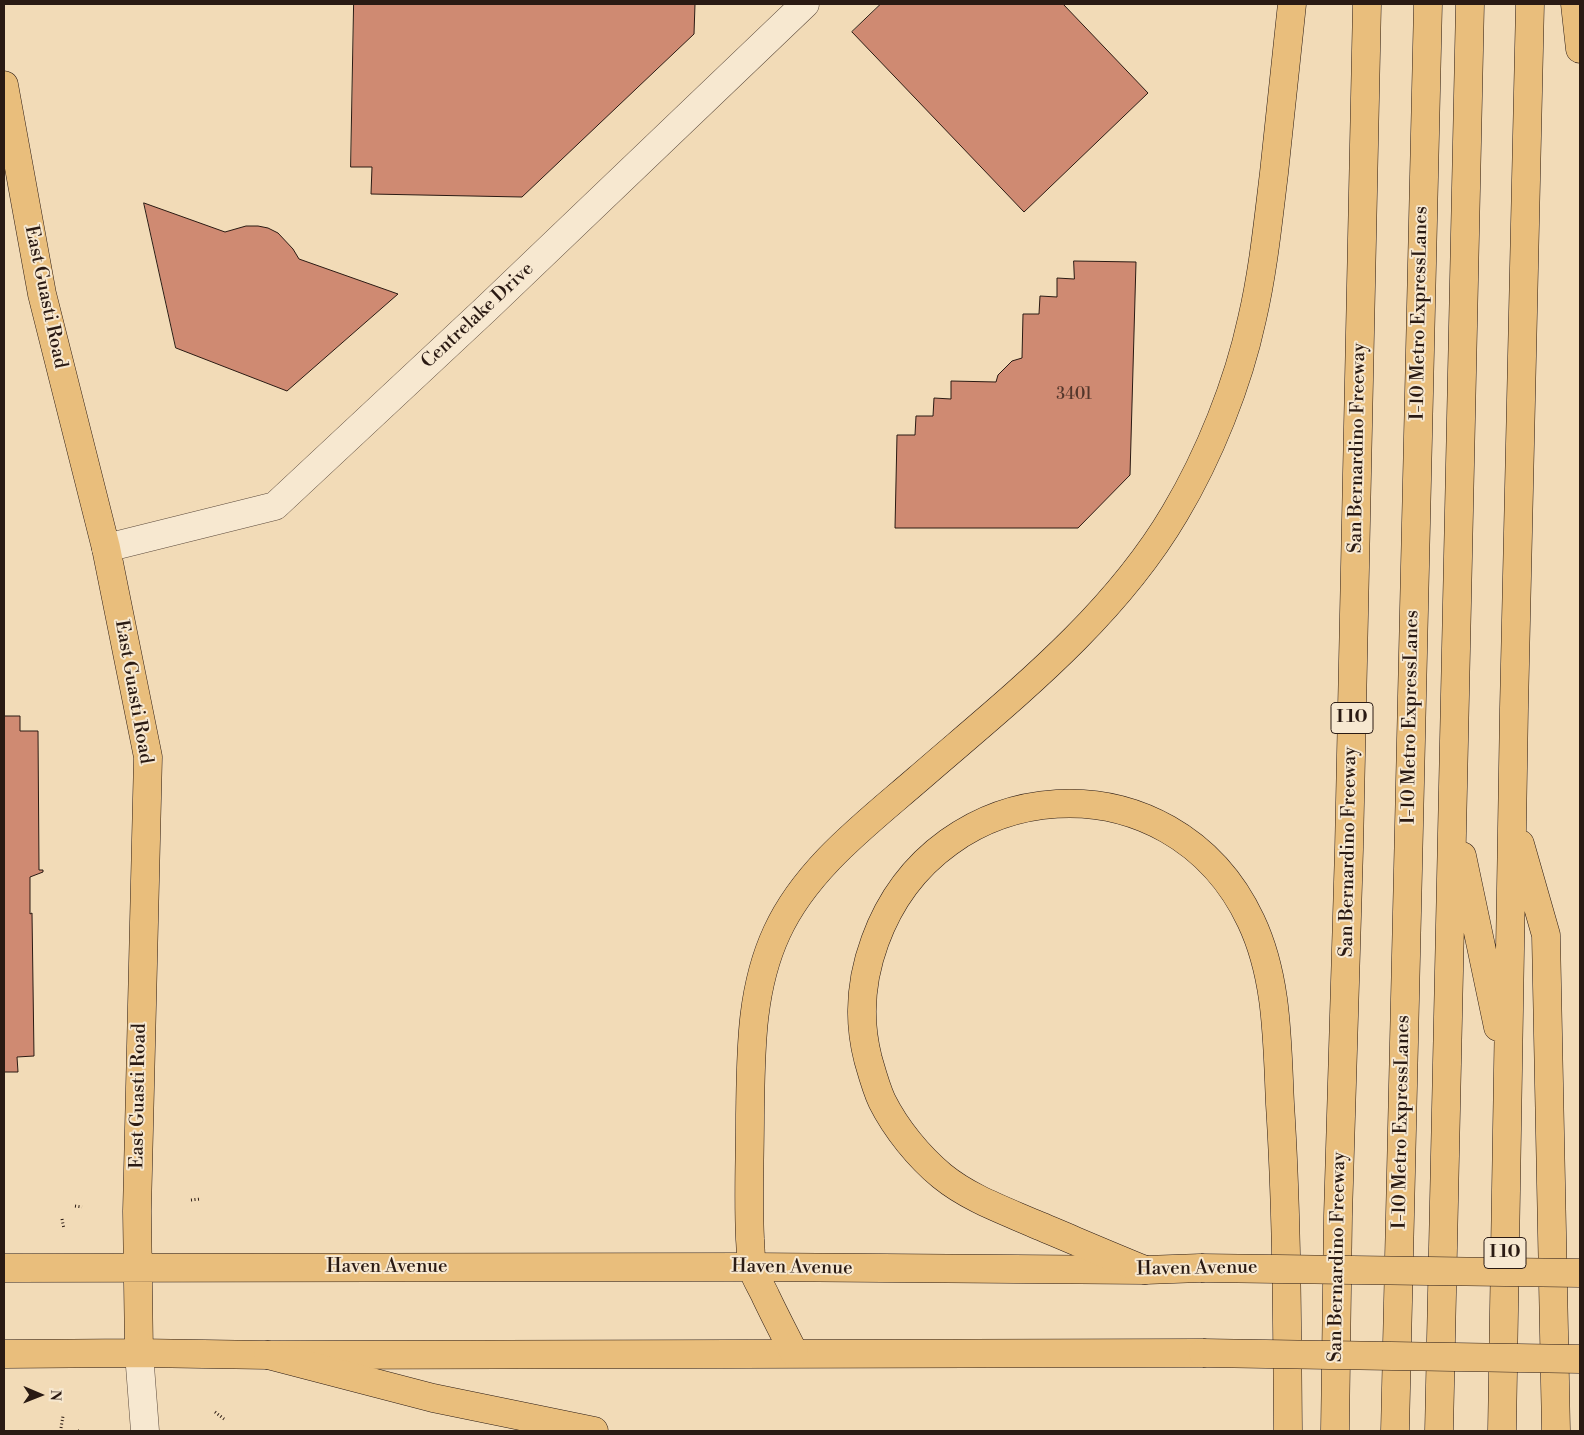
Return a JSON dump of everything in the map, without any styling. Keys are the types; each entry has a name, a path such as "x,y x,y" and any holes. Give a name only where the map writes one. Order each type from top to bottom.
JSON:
{"main road":[{"path":"794,1353 752,1267 749,1221 751,1039 756,1001 776,932 798,896 814,875 831,858 865,825 1048,664 1102,611 1138,567 1174,514 1202,463 1219,423 1244,351 1253,318 1270,210 1292,4"},
{"name":"San Bernardino Freeway","path":"1335,1431 1338,1216 1349,849 1367,4"},
{"name":"I-10 Metro ExpressLanes","path":"1395,1431 1428,4"},
{"path":"1439,1431 1470,4"},
{"name":"I 10","path":"1502,1431 1512,817 1530,4"},
{"path":"1575,4 1580,49"},
{"name":"East Guasti Road","path":"4,85 42,294 106,548 148,757 137,1204 140,1353"},
{"path":"1144,1270 993,1206 958,1188 922,1157 896,1124 882,1101 872,1071 864,1037 862,1000 870,953 888,909 913,874 928,858 948,842 968,829 993,817 1017,809 1053,804 1093,805 1139,815 1173,832 1189,842 1218,869 1241,902 1256,933 1264,953 1271,986 1277,1040 1286,1216 1288,1431"},
{"path":"1452,809 1508,1075"},
{"path":"1512,817 1546,935 1556,1431"},
{"name":"Haven Avenue","path":"4,1268 752,1267 1144,1270 1201,1268 1580,1274"},
{"path":"4,1354 1203,1353 1580,1359"},
{"path":"268,1355 433,1398 594,1431"}],"street":[{"name":"Centrelake Drive","path":"106,548 275,506 486,309 805,4"},
{"name":"East Guasti Road","path":"140,1353 145,1431"}],"path":[{"path":"192,1200 200,1198"},
{"path":"75,1206 82,1207"},
{"path":"62,1220 64,1229"},
{"path":"215,1412 224,1419"},
{"path":"61,1428 63,1416"}],"building":[{"path":"354,4 695,4 694,34 522,197 371,194 372,167 351,167"},
{"path":"881,4 1063,4 1148,93 1024,212 852,32"},
{"path":"144,203 225,232 246,226 268,228 278,233 293,249 299,259 398,294 287,391 176,348"},
{"path":"1074,261 1136,262 1130,475 1078,528 895,528 897,435 915,435 916,416 933,416 934,398 951,399 951,381 996,382 998,375 1012,361 1022,358 1023,314 1039,314 1040,296 1057,297 1057,278 1074,279"},
{"path":"4,716 20,716 20,731 38,731 39,870 43,870 43,872 30,877 34,1056 17,1057 18,1072 4,1072"}]}
